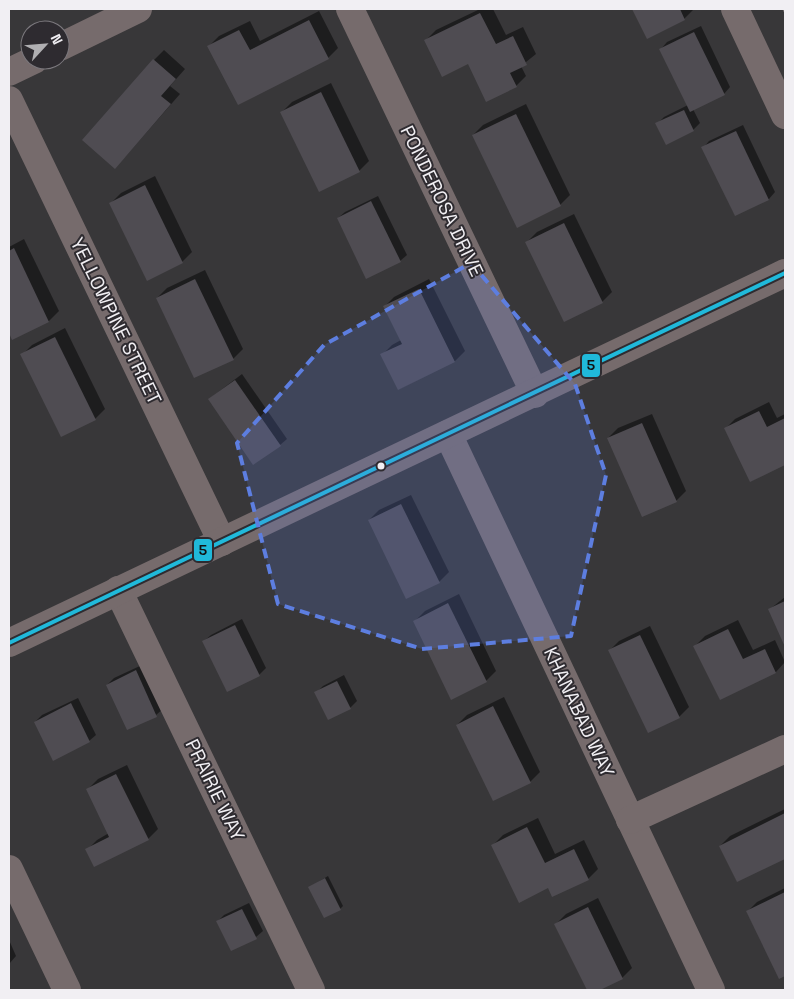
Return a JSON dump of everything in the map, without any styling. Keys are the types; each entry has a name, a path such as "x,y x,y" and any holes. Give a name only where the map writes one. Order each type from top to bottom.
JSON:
{"street":[{"path":"70,42 138,9"},
{"name":"PONDEROSA DRIVE","path":"350,9 535,394"},
{"path":"735,9 785,115"},
{"name":"YELLOWPINE STREET","path":"9,100 222,542"},
{"path":"9,643 535,394 785,273"},
{"name":"KHANABAD WAY","path":"448,434 711,990"},
{"name":"PRAIRIE WAY","path":"118,590 311,990"},
{"path":"630,820 785,749"},
{"path":"9,869 67,990"}],"highlighted area":[{"path":"471,263 575,384 606,475 571,636 422,649 278,604 237,443 324,345"}],"building":[{"path":"632,9 680,9 685,20 647,39"},
{"path":"480,13 496,44 513,36 527,65 510,73 517,87 486,102 468,64 442,77 424,40"},
{"path":"309,20 329,59 238,105 207,46 239,30 250,50"},
{"path":"694,32 725,95 690,112 659,49"},
{"path":"153,59 176,79 161,96 171,104 115,169 82,140"},
{"path":"321,92 360,172 319,192 280,112"},
{"path":"684,110 694,131 666,145 655,123"},
{"path":"516,114 561,206 517,228 472,135"},
{"path":"736,131 769,200 735,216 701,147"},
{"path":"145,185 183,263 147,281 109,203"},
{"path":"371,201 401,262 366,279 337,218"},
{"path":"564,223 603,303 564,322 525,242"},
{"path":"14,248 49,322 12,340 9,333 9,251"},
{"path":"195,279 234,360 194,378 156,298"},
{"path":"419,289 455,362 398,390 380,354 402,344 383,306"},
{"path":"55,337 96,420 61,437 20,354"},
{"path":"235,380 281,446 253,465 208,399"},
{"path":"759,411 767,427 785,418 785,465 750,482 724,428"},
{"path":"642,423 677,502 642,517 607,438"},
{"path":"401,504 440,583 406,599 368,520"},
{"path":"785,601 785,647 768,609"},
{"path":"448,603 487,682 451,700 413,621"},
{"path":"235,625 260,676 227,692 202,641"},
{"path":"728,629 743,659 765,649 776,673 720,700 693,646"},
{"path":"640,635 680,718 648,733 608,650"},
{"path":"136,670 157,717 127,730 106,685"},
{"path":"337,681 351,709 328,720 314,692"},
{"path":"71,703 90,742 53,761 34,722"},
{"path":"493,706 531,783 493,801 456,725"},
{"path":"116,774 149,840 94,867 85,849 109,837 86,789"},
{"path":"785,813 785,859 737,882 719,846"},
{"path":"527,827 545,863 574,849 589,880 552,897 548,888 519,903 491,845"},
{"path":"325,878 341,910 324,918 308,887"},
{"path":"785,892 785,976 779,979 746,911"},
{"path":"588,907 623,979 600,990 587,990 554,924"},
{"path":"242,909 257,939 231,951 216,921"}],"transit line":[{"name":"5","path":"9,643 785,273"}]}
